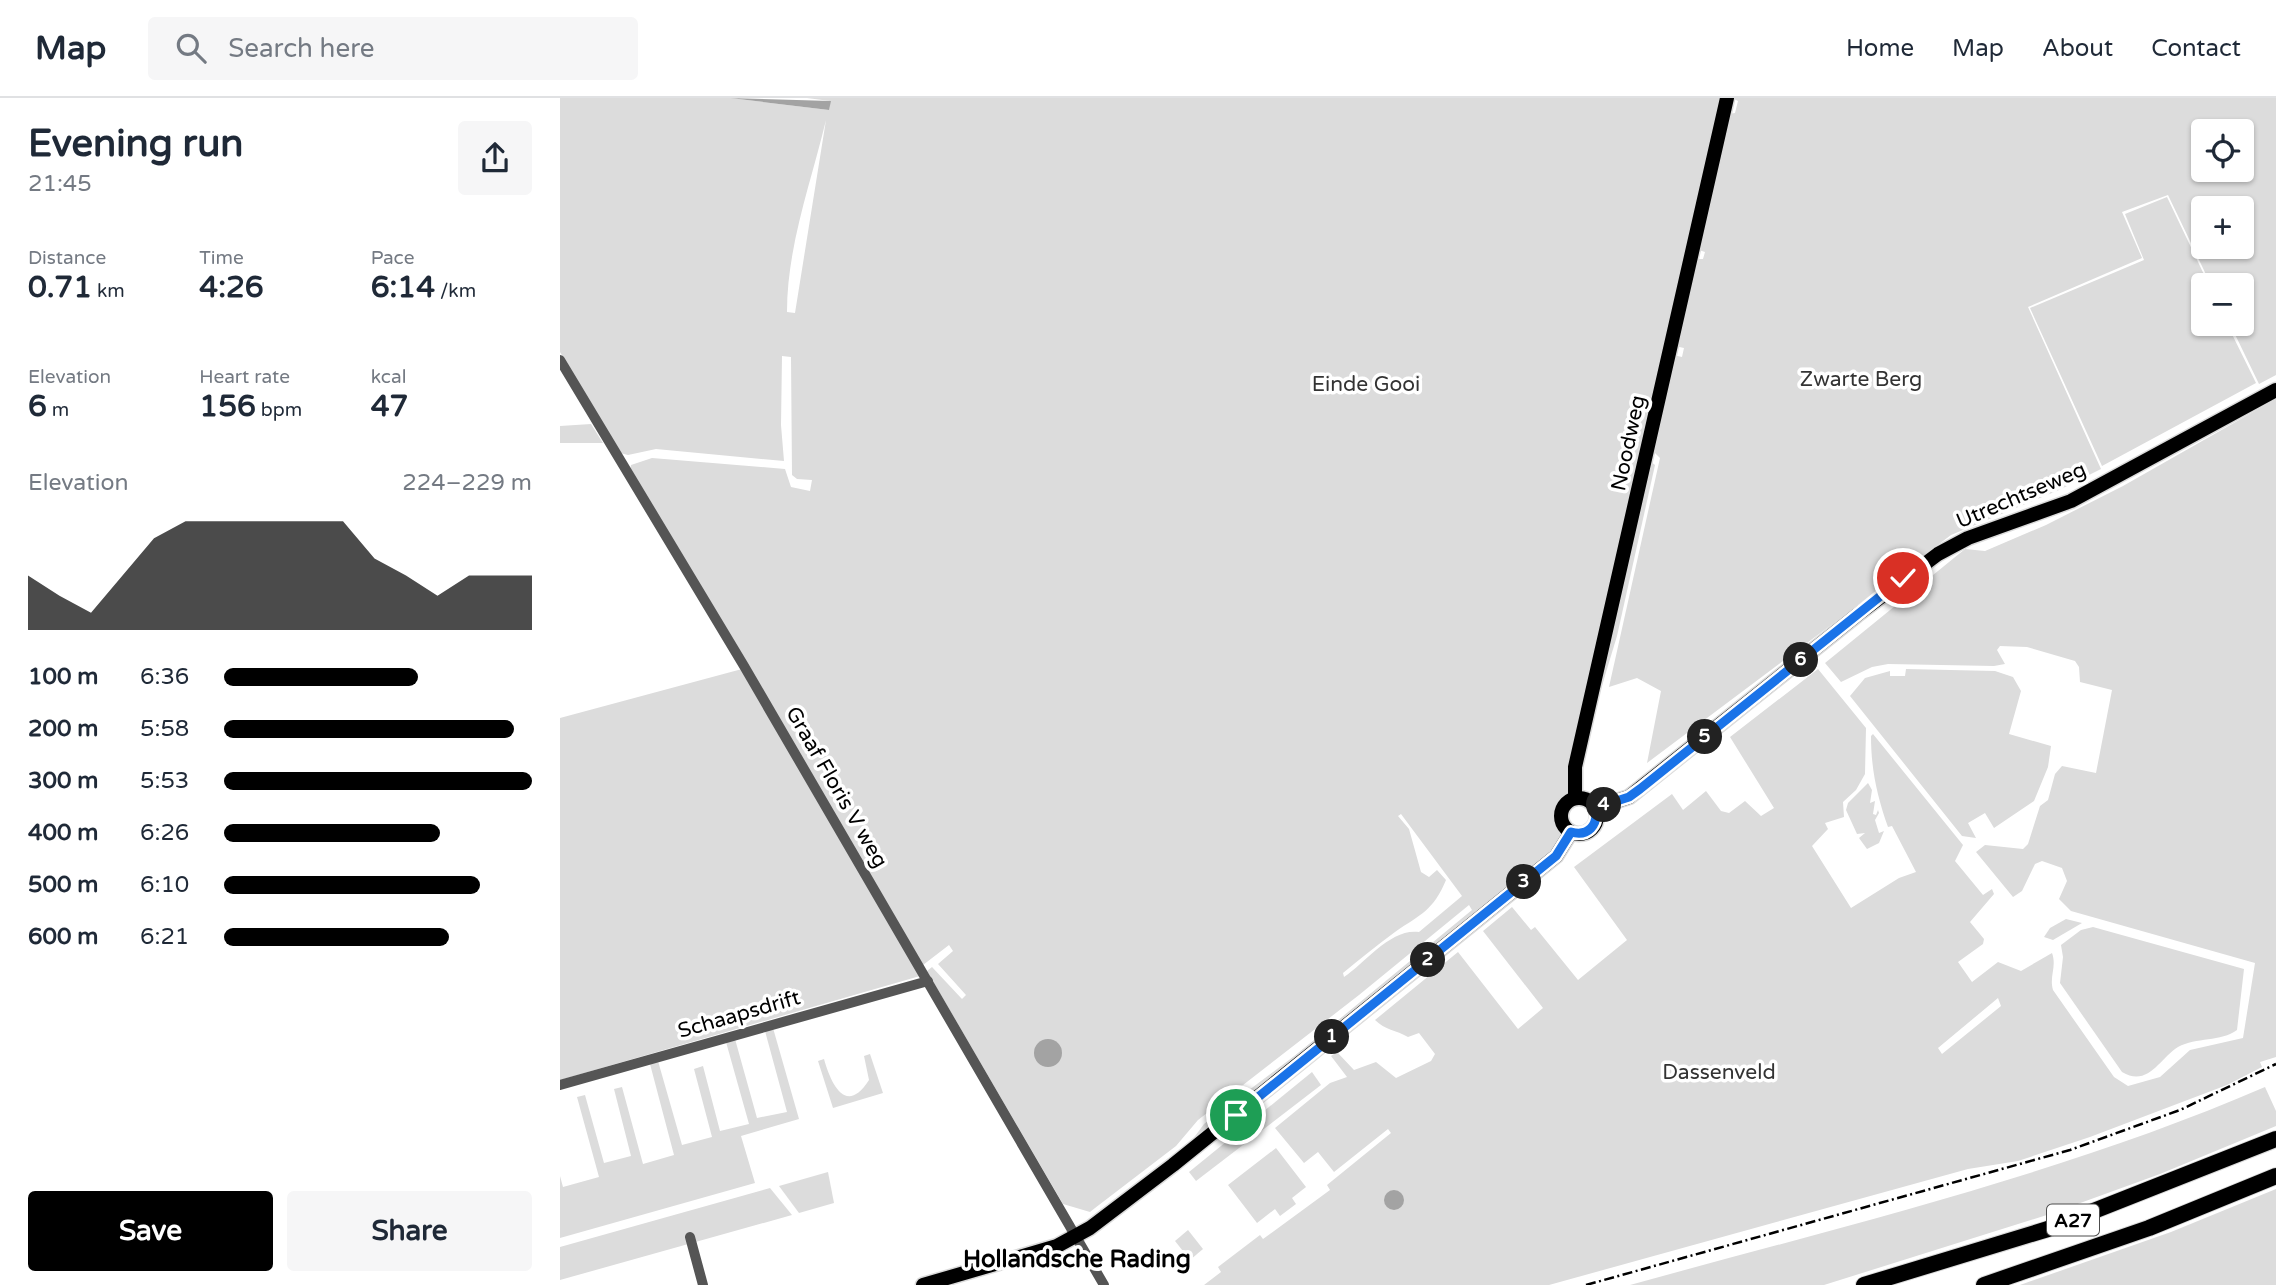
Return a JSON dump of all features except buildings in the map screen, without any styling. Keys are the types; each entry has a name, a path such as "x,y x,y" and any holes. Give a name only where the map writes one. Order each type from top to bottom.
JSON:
{"highway":[{"name":"A27","path":"1864,1285 2048,1229 2276,1139"},
{"name":"A27","path":"1984,1285 2148,1228 2276,1176"}],"main road":[{"name":"Noodweg","path":"1576,798 1575,767 1727,98"},
{"name":"Utrechtseweg","path":"1595,808 1629,797 1640,789 1866,607 1938,554 1968,538 2071,500 2276,390"},
{"path":"1576,798 1587,800 1595,808 1597,815 1592,829 1586,833 1571,832 1563,825 1560,813 1566,803 1576,798"},
{"path":"923,1285 1004,1263 1078,1236 1173,1165 1556,856 1571,832"}],"street":[{"name":"Graaf Floris V weg","path":"560,360 744,666 1047,1191 1078,1236 1104,1285"},
{"name":"Schaapsdrift","path":"560,1084 928,981"},
{"path":"690,1237 703,1285"}],"green space":[{"name":"Einde Gooi","path":"560,98 730,98 829,110 830,101 807,98 1727,98 1556,862 1187,1147 1204,1124 1297,1054 1472,910 1469,905 1359,995 1198,1120 1176,1146 1090,1212 1063,1204 927,971 932,967 962,999 966,995 938,964 953,951 949,945 923,965 630,470 631,465 652,458 785,469 791,487 810,491 812,480 797,479 792,475 791,357 782,356 781,425 784,461 656,449 628,455 620,453 560,352","holes":["826,120 795,313 787,312 795,239","1401,814 1462,896 1419,932 1399,935 1379,947 1344,977 1343,973 1362,957 1425,911 1436,899 1446,880 1437,870 1429,877 1421,872 1409,829 1398,816"]},
{"name":"Zwarte Berg","path":"1732,98 2276,98 2276,375 2259,384 2236,336 2254,336 2254,273 2205,273 2199,259 2254,259 2254,196 2191,196 2191,243 2168,195 2122,212 2142,258 2028,307 2101,469 2059,490 1951,535 1647,763 1661,691 1637,678 1609,687 1660,458 1654,452 1654,444 1673,355 1682,357 1684,348 1675,346 1694,259 1703,259 1705,252 1696,249 1728,114 1735,113 1738,101"},
{"path":"2167,197 2191,247 2191,259 2197,259 2203,273 2191,273 2191,336 2233,336 2256,383 2102,466 2030,308 2144,260 2125,214"},
{"name":"Dassenveld","path":"2276,399 2276,1057 2260,1062 2262,1067 2227,1085 2018,1161 1968,1169 1549,1285 1204,1285 1221,1272 1218,1267 1260,1235 1263,1239 1330,1190 1327,1185 1391,1133 1388,1129 1334,1172 1318,1152 1304,1163 1275,1128 1330,1083 1347,1077 1331,1056 1337,1052 1354,1070 1376,1062 1396,1078 1431,1061 1435,1054 1419,1033 1408,1037 1375,1020 1458,952 1518,1029 1543,1008 1483,931 1512,907 1531,930 1535,927 1578,980 1627,940 1574,867 1672,794 1683,810 1706,791 1721,811 1729,813 1745,801 1761,816 1774,808 1730,737 1818,669 1866,728 1865,774 1856,790 1843,802 1844,817 1825,823 1828,829 1812,846 1851,908 1899,878 1916,872 1884,816 1873,771 1873,734 1963,845 1955,861 1983,895 1992,889 1994,894 1970,922 1984,939 1983,944 1958,962 1972,982 1998,962 2021,971 2052,953 2053,990 2114,1077 2128,1086 2160,1077 2190,1050 2243,1038 2255,963 2071,911 2059,899 2067,881 2062,868 2042,861 2035,864 2022,891 2013,897 1976,852 1985,845 2023,849 2028,844 2040,806 2048,800 2055,774 2062,766 2096,773 2112,690 2080,682 2079,667 2075,661 2027,647 2000,646 1997,650 2005,664 1888,664 1872,667 1841,682 1825,663 1965,549 1985,551 2046,525 2123,486","holes":["1998,998 2001,1006 1942,1054 1938,1048"]},
{"path":"591,424 603,443 560,443 560,426"},
{"path":"1651,462 1655,465 1617,636 1590,725"},
{"path":"742,669 920,976 560,1080 560,718"},
{"path":"1906,669 1995,671 2013,677 2021,691 2009,734 2051,746 2048,767 2034,801 1994,828 1985,813 1968,823 1976,838 1962,836 1850,696 1865,678 1890,671 1890,676 1905,676"},
{"path":"1868,783 1872,790 1870,803 1875,801 1873,814 1876,815 1878,810 1879,813 1875,820 1879,833 1884,831 1879,843 1867,849 1859,838 1865,833 1857,834 1846,810 1848,803"},
{"path":"2066,919 2082,923 2053,940 2044,937 2050,928"},
{"path":"2093,927 2244,969 2237,1030 2231,1034 2178,1047 2146,1074 2131,1076 2122,1072 2060,983 2063,957 2061,945 2081,930"},
{"path":"773,1028 799,1119 741,1136 755,1183 560,1238 560,1176 563,1187 599,1177 577,1097 585,1095 604,1163 631,1156 614,1089 622,1087 643,1164 674,1155 650,1064 658,1061 682,1145 712,1137 694,1069 703,1066 720,1131 749,1124 726,1042 735,1039 757,1118 787,1112 765,1031"},
{"path":"870,1054 883,1093 833,1108 818,1061 824,1059 835,1086 846,1096 861,1090 869,1080 864,1056"},
{"path":"1312,1072 1321,1085 1196,1181 1189,1172"},
{"path":"2265,1087 2276,1111 2276,1126 2160,1174 2050,1214 1824,1285 1630,1285 1871,1220 2031,1173 2110,1147"},
{"path":"1276,1148 1306,1187 1292,1198 1296,1204 1280,1216 1275,1209 1257,1223 1228,1185"},
{"path":"828,1172 834,1203 799,1213 779,1186"},
{"path":"770,1188 792,1215 560,1280 560,1247"},
{"path":"2276,1189 2276,1285 2020,1285 2171,1232"},
{"path":"1188,1230 1203,1249 1190,1260 1175,1241"}],"shaded area":[{"path":"730,98 831,101 829,110"},
{"path":"1048,1039 1058,1043 1062,1053 1058,1063 1048,1067 1038,1063 1034,1053 1038,1043"},
{"path":"1390,1190 1398,1190 1404,1200 1398,1210 1390,1210 1384,1204 1384,1196"}],"railway":[{"path":"1586,1285 2070,1150 2180,1110 2276,1064"}],"district":[{"name":"Hollandsche Rading","path":"1077,1259"}],"route":[{"path":"1236,1115 1556,856 1571,832 1586,833 1592,829 1596,822 1595,808 1629,797 1640,789 1903,578"}]}
